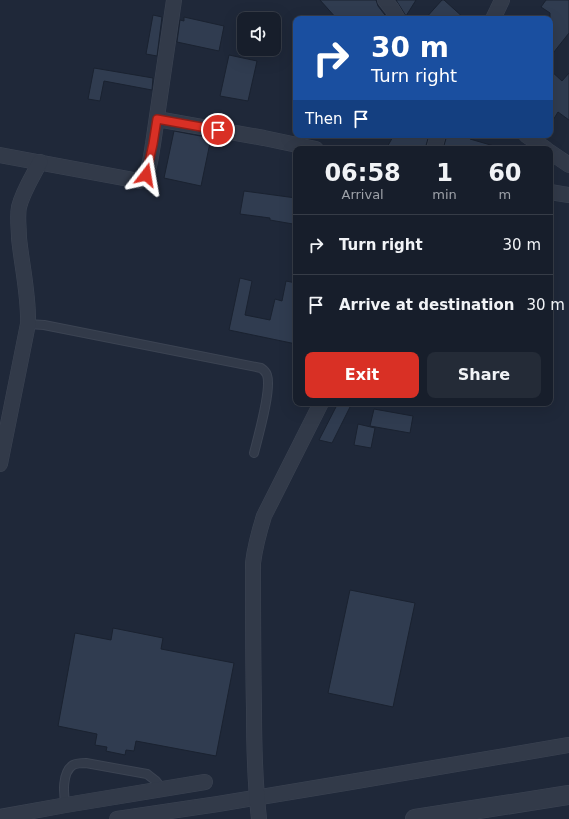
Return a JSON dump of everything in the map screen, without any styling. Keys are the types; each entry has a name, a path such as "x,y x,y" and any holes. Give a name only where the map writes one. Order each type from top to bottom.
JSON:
{"street":[{"path":"0,155 142,180 146,175 148,168 157,119 174,0"},
{"path":"385,0 396,16"},
{"path":"494,16 502,0"},
{"path":"157,119 302,146"},
{"path":"530,138 542,146"},
{"path":"553,154 569,165"},
{"path":"0,464 28,324 21,260 19,208 21,200 40,162"},
{"path":"553,192 569,195"},
{"path":"259,819 256,797 253,679 253,563 255,549 258,532 264,516 319,406"},
{"path":"118,819 569,745"},
{"path":"0,817 205,782"},
{"path":"415,819 569,795"}],"lane":[{"path":"28,324 49,326 261,368 268,376 268,394 254,454"},
{"path":"66,805 64,790 65,781 68,771 72,766 78,763 147,774 156,781 162,789"}],"building":[{"path":"320,0 376,0 378,6 386,16 334,16"},
{"path":"396,0 416,0 406,16"},
{"path":"442,0 444,0 462,16 428,16"},
{"path":"546,0 569,0 569,33 553,53 553,16 550,16 550,13 541,7"},
{"path":"153,15 162,17 157,56 146,54"},
{"path":"184,17 224,26 219,51 177,42 180,20 184,21"},
{"path":"229,55 257,61 248,101 220,96"},
{"path":"94,68 153,78 152,90 104,81 100,101 88,99"},
{"path":"553,73 562,81 569,73 569,120 558,112 553,120"},
{"path":"174,131 211,138 201,186 164,178"},
{"path":"392,138 428,138 426,146 388,146"},
{"path":"446,138 470,138 494,146 444,146"},
{"path":"244,191 293,198 293,224 270,220 270,218 240,214"},
{"path":"240,278 252,281 245,315 270,320 275,299 282,301 286,281 293,282 293,343 229,330"},
{"path":"336,406 350,406 332,443 319,440"},
{"path":"374,409 413,416 410,433 370,426"},
{"path":"358,424 375,428 371,448 354,445"},
{"path":"350,590 415,603 393,707 328,693"},
{"path":"113,628 163,638 161,649 234,663 216,756 136,741 134,751 126,750 125,755 106,751 107,747 95,745 97,734 58,726 75,633 111,640"}],"route":[{"path":"146,175 157,119 218,130"}]}
